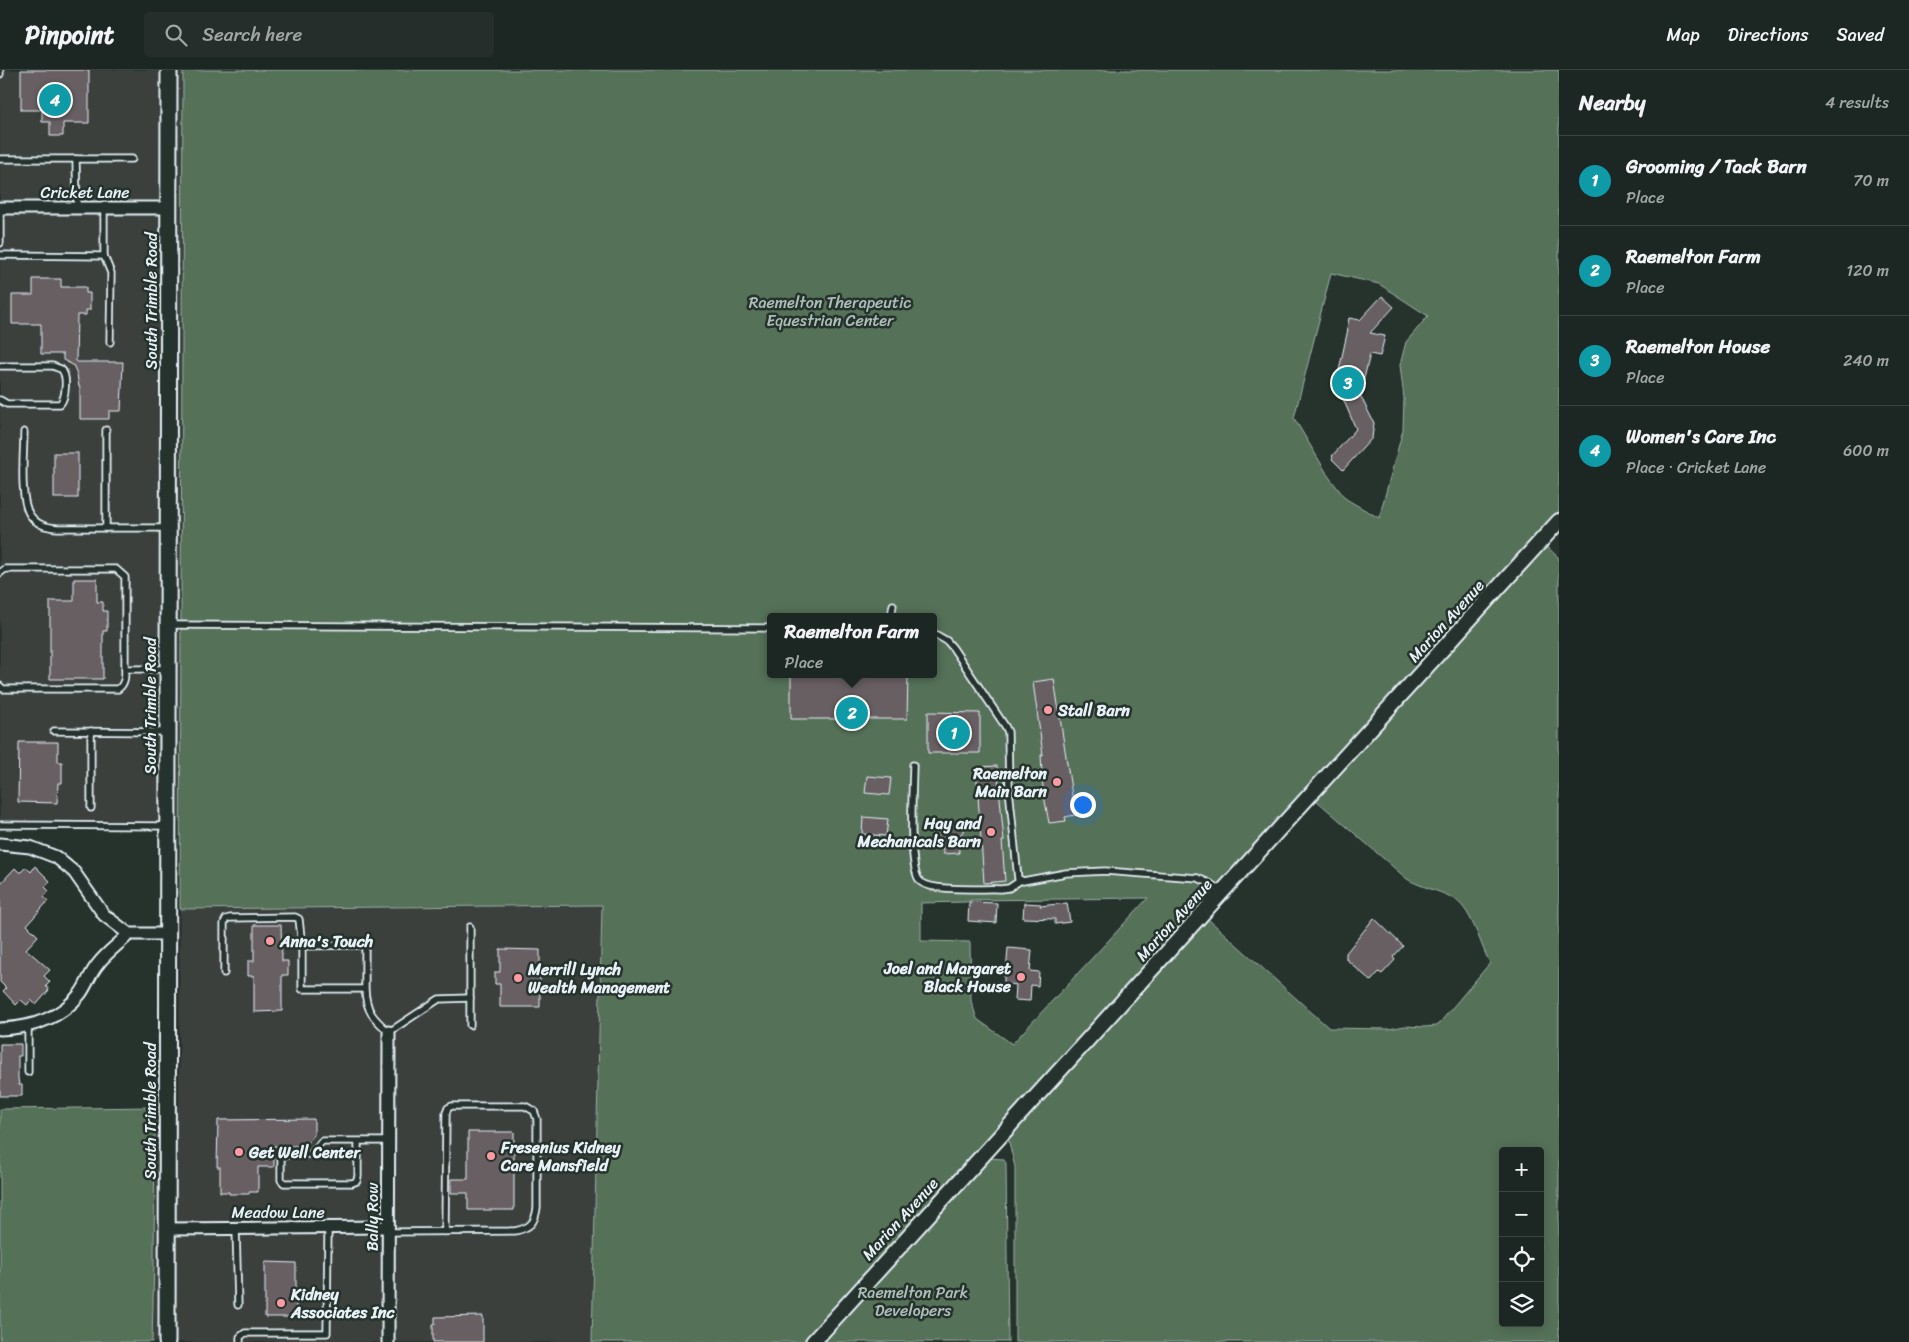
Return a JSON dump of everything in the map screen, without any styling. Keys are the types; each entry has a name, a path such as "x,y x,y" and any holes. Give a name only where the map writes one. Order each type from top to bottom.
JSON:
{"main road":[{"name":"South Trimble Road","path":"167,1342 169,70"}],"street":[{"name":"Cricket Lane","path":"0,208 169,208"},
{"name":"Marion Avenue","path":"813,1342 1559,521"},
{"path":"0,844 30,847 56,857 74,872 104,915 128,934 167,934"},
{"path":"0,1028 28,1026 54,1016 68,1006 80,994 98,964 128,934"},
{"name":"Bally Row","path":"388,1342 389,1032"},
{"name":"Meadow Lane","path":"167,1229 328,1228 388,1230"}],"lane":[{"path":"0,159 132,159"},
{"path":"76,159 77,208"},
{"path":"0,208 0,243"},
{"path":"104,208 104,256 111,273 110,342"},
{"path":"0,255 104,256"},
{"path":"0,366 53,366 61,369 64,374 64,398 60,404 7,404 0,400"},
{"path":"106,430 106,528"},
{"path":"24,432 24,493 30,515 37,522 45,527 168,528"},
{"path":"0,573 6,569 116,569 125,577 125,681 123,686 118,689 3,689 0,686"},
{"path":"891,613 892,605"},
{"path":"168,625 767,628"},
{"path":"937,635 947,641 953,648 1005,726 1008,738 1009,789 1017,876 1020,880"},
{"path":"125,669 168,669"},
{"path":"54,731 168,732"},
{"path":"91,731 91,808"},
{"path":"913,765 913,865 917,878 921,882 937,888 1009,888 1020,880 1066,873 1122,872 1198,878 1223,892"},
{"path":"0,825 167,826"},
{"path":"224,973 224,923 226,920 230,918 296,917 301,923 302,989 365,989"},
{"path":"470,927 470,1025"},
{"path":"302,946 365,945 365,989 368,1007 373,1018 389,1032 440,999 470,998"},
{"path":"28,1026 28,1072"},
{"path":"388,1230 445,1232 515,1231 526,1229 535,1220 537,1208 537,1119 534,1111 526,1106 452,1106 448,1108 446,1113 445,1232"},
{"path":"358,1141 358,1176 357,1180 352,1183 284,1183 282,1180 281,1158 284,1155 312,1154 322,1141 358,1141 388,1141"},
{"path":"236,1228 238,1305"},
{"path":"240,1342 240,1337 245,1333 328,1333 328,1228"}],"shaded area":[{"path":"0,70 183,70 180,822 0,821"},
{"path":"602,905 592,1342 152,1342 155,1107 179,1106 180,909"}],"green space":[{"name":"Raemelton Therapeutic Equestrian Center","path":"183,70 1559,70 1559,511 804,1342 592,1342 602,905 180,909","holes":["1331,273 1379,284 1428,316 1406,342 1400,365 1404,398 1403,430 1379,518 1346,499 1329,477 1294,418","1148,898 1012,1044 977,1019 971,1001 970,942 921,941 921,903 966,902 972,900"]},
{"path":"1546,546 1559,558 1559,1342 1015,1342 1015,1167 1008,1138 1208,919 1329,1028 1389,1029 1405,1026 1437,1026 1490,963 1470,917 1458,902 1451,897 1407,879 1316,800"},
{"path":"155,1107 152,1342 0,1342 0,1109"},
{"name":"Raemelton Park Developers","path":"989,1158 1003,1159 1006,1163 1008,1342 822,1342"}],"building":[{"path":"21,70 89,70 89,123 63,123 63,136 50,136 50,122 42,122 42,110 21,110"},
{"path":"33,279 61,279 61,287 86,287 86,293 90,293 90,310 86,310 86,315 77,315 76,362 123,362 121,411 109,411 109,419 80,419 80,387 77,374 73,365 63,360 63,354 41,354 41,324 12,324 12,295 33,295"},
{"path":"1382,296 1394,307 1370,333 1385,336 1380,356 1370,354 1360,395 1374,423 1372,438 1343,470 1332,459 1332,456 1356,429 1341,394 1343,385 1336,384 1349,318 1360,320"},
{"path":"54,453 78,453 78,498 54,498"},
{"path":"74,579 97,579 97,602 103,602 103,611 107,611 107,631 103,631 103,679 50,679 50,601 74,601"},
{"path":"791,678 908,678 907,719 791,719"},
{"path":"1054,679 1075,815 1065,817 1066,821 1049,823 1043,790 1041,755 1043,755 1033,682"},
{"path":"928,712 980,713 980,753 928,753"},
{"path":"19,742 58,742 58,762 62,762 62,783 58,783 57,803 18,802"},
{"name":"Hay and Mechanicals Barn","path":"997,766 1004,841 1002,841 1005,881 984,883 976,767"},
{"path":"867,776 891,778 889,795 865,793"},
{"path":"863,817 888,819 886,836 862,834"},
{"path":"957,824 964,830 958,838 959,853 943,854 942,839 937,835 936,830 940,825"},
{"path":"35,866 50,881 45,887 49,891 44,897 48,901 27,925 38,936 26,949 50,970 44,976 50,982 46,986 49,990 36,1005 31,1000 27,1005 21,1000 16,1005 3,991 6,988 0,982 0,884 15,868 20,873 26,867 31,872"},
{"path":"969,902 997,903 996,923 968,921"},
{"path":"1024,903 1041,904 1040,906 1067,903 1070,922 1055,924 1055,919 1023,918"},
{"path":"1374,918 1403,946 1393,957 1395,960 1382,974 1379,972 1371,981 1346,959 1346,953"},
{"path":"254,925 281,925 282,961 288,961 288,975 282,975 282,1011 254,1012 254,976 248,976 248,961 254,961"},
{"name":"Joel and Margaret Black House","path":"1008,948 1032,950 1030,971 1039,972 1038,986 1031,985 1030,1001 1015,1000 1016,985 1004,983"},
{"name":"Merrill Lynch Wealth Management","path":"500,949 540,950 540,1007 500,1007 500,984 495,984 495,972 500,972"},
{"path":"0,1044 21,1044 21,1056 18,1056 18,1078 19,1085 22,1085 22,1096 0,1096"},
{"name":"Get Well Center","path":"314,1119 314,1135 305,1146 274,1146 274,1167 258,1167 258,1192 229,1194 229,1192 220,1192 220,1167 217,1167 218,1120"},
{"name":"Fresenius Kidney Care Mansfield","path":"468,1132 514,1132 514,1210 468,1210 468,1193 451,1193 451,1179 468,1179"},
{"name":"Kidney Associates Inc","path":"265,1262 296,1263 296,1317 265,1317"},
{"path":"483,1316 483,1342 433,1342 435,1317"}],"place":[{"name":"Women's Care Inc","path":"55,100"},
{"name":"Raemelton House","path":"1348,383"},
{"name":"Stall Barn","path":"1048,710"},
{"name":"Raemelton Farm","path":"852,713"},
{"name":"Grooming / Tack Barn","path":"954,733"},
{"name":"Raemelton Main Barn","path":"1057,782"},
{"name":"Hay and Mechanicals Barn","path":"991,832"},
{"name":"Anna's Touch","path":"270,941"},
{"name":"Joel and Margaret Black House","path":"1021,977"},
{"name":"Merrill Lynch Wealth Management","path":"518,978"},
{"name":"Get Well Center","path":"239,1152"},
{"name":"Fresenius Kidney Care Mansfield","path":"491,1156"},
{"name":"Kidney Associates Inc","path":"281,1303"}]}
